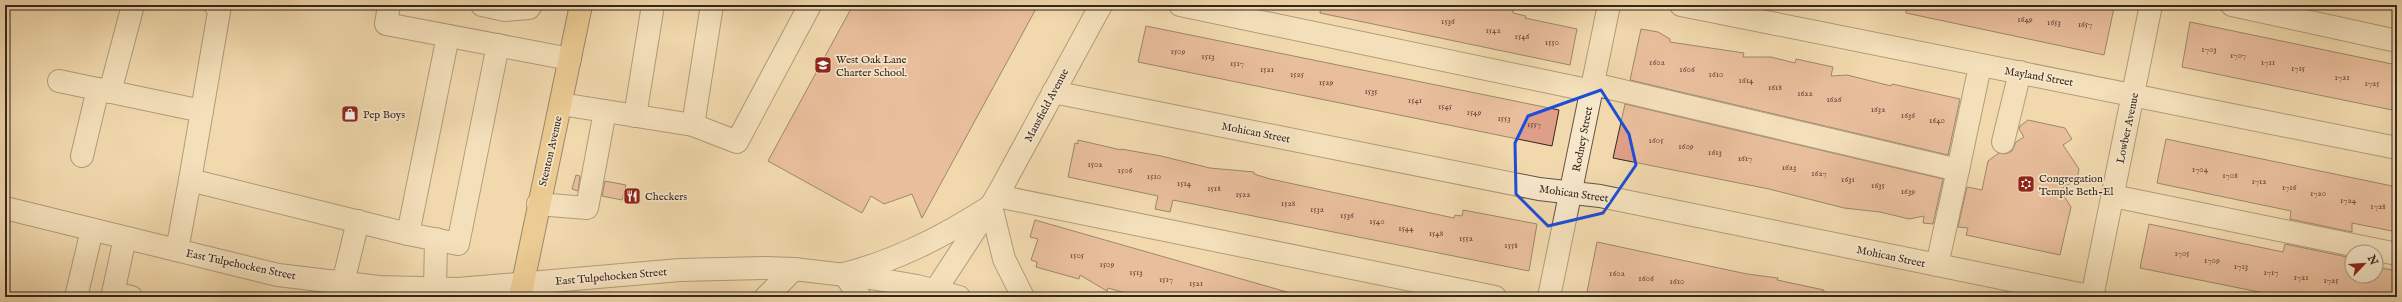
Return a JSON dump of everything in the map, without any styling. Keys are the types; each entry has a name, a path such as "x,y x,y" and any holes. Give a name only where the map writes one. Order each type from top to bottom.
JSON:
{"main road":[{"name":"Stenton Avenue","path":"521,291 538,204 561,104 581,5"}],"street":[{"path":"82,156 133,5"},
{"path":"177,250 220,6 216,5"},
{"path":"389,5 386,24 570,59"},
{"path":"482,5 505,10 529,8 532,5"},
{"path":"635,116 653,5"},
{"path":"693,125 712,5"},
{"path":"561,104 693,125 736,142 810,5"},
{"name":"Mansfield Avenue","path":"934,294 994,201 1101,5"},
{"path":"1180,5 1592,87 1958,170"},
{"name":"Rodney Street","path":"1549,297 1572,192 1609,5"},
{"name":"Mayland Street","path":"1681,5 1980,66 2020,72 2134,94 2397,148"},
{"name":"Lowber Avenue","path":"2093,297 2152,5"},
{"path":"2232,5 2397,41"},
{"path":"408,234 448,36"},
{"path":"190,180 408,234 458,244 498,45"},
{"path":"1937,265 1980,66"},
{"path":"2003,142 2020,72"},
{"path":"59,81 202,111"},
{"name":"Mohican Street","path":"1053,92 1539,189 1600,196 2093,297"},
{"path":"538,204 587,208 605,111"},
{"path":"2113,196 2397,254"},
{"path":"994,201 1004,259 1023,297"},
{"path":"860,297 844,274 900,256 945,234 994,201 1495,297"},
{"name":"East Tulpehocken Street","path":"5,208 278,275 344,283 434,289 521,291 587,287 680,270 794,269 844,274 934,294 958,297"},
{"path":"344,283 358,221"},
{"path":"76,297 92,230"},
{"path":"125,238 113,293 131,297"},
{"path":"434,289 436,239"},
{"path":"766,297 794,269"}],"highlighted area":[{"path":"1601,90 1629,134 1636,165 1603,213 1548,226 1516,194 1515,143 1528,116"}],"building":[{"path":"853,5 1038,5 922,218 912,194 884,204 871,196 862,213 768,161"},
{"path":"1321,5 1499,5 1513,9 1513,13 1526,16 1525,18 1577,29 1570,65 1320,13"},
{"path":"1907,5 2100,5 2114,8 2104,55 1906,13"},
{"path":"2190,22 2397,65 2397,111 2182,67"},
{"path":"1146,26 1559,110 1552,146 1138,62"},
{"path":"1641,29 1658,32 1670,39 1670,42 1744,53 1743,57 1771,57 1795,63 1796,59 1833,67 1831,76 1847,75 1891,86 1892,84 1960,99 1948,155 1630,80"},
{"path":"1625,104 1943,179 1933,224 1923,223 1924,216 1909,219 1880,212 1844,208 1769,189 1613,158"},
{"name":"Congregation Temple Beth-El","path":"2028,120 2065,128 2072,139 2063,145 2079,169 2077,179 2060,190 2071,207 2060,255 1966,235 1968,228 1958,227 1967,187 1982,190 1988,161 1999,153 2006,154 2012,151 2016,142 2024,137 2019,129 2020,126"},
{"path":"2166,139 2397,187 2397,232 2352,223 2352,232 2290,219 2291,211 2157,183"},
{"path":"1078,140 1121,150 1161,156 1210,168 1254,172 1254,174 1270,179 1454,218 1455,215 1462,216 1463,210 1537,224 1529,271 1173,200 1170,212 1155,209 1158,196 1068,177 1075,143 1078,144"},
{"path":"576,175 580,176 578,191 572,189"},
{"path":"605,181 626,185 622,200 602,196"},
{"path":"1035,220 1287,292 1286,297 1140,297 1108,288 1107,291 1080,275 1079,279 1036,267 1037,262 1031,260 1038,239 1030,237"},
{"path":"2149,224 2283,252 2285,244 2344,256 2344,284 2384,284 2384,269 2397,271 2397,297 2284,297 2140,268"},
{"path":"1597,242 1747,274 1778,278 1777,280 1824,290 1823,297 1586,297"}],"place":[{"name":"West Oak Lane Charter School.","path":"823,65"},
{"name":"Pep Boys","path":"350,114"},
{"name":"Congregation Temple Beth-El","path":"2026,184"},
{"name":"Checkers","path":"632,196"}]}
